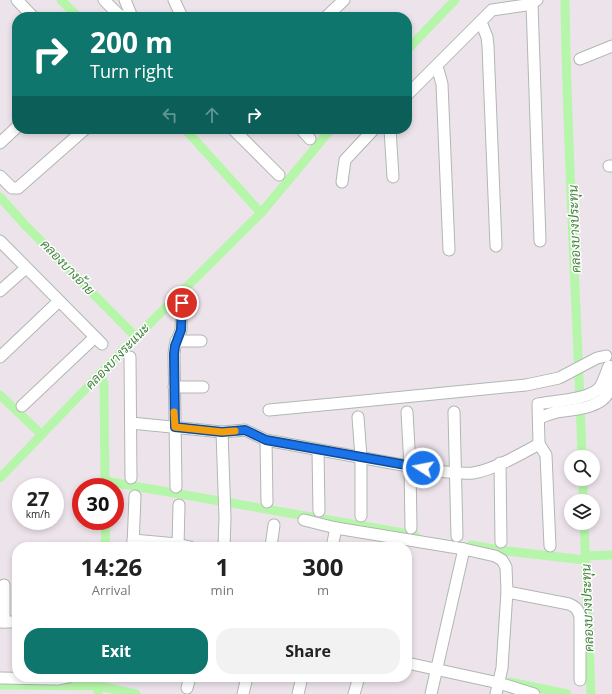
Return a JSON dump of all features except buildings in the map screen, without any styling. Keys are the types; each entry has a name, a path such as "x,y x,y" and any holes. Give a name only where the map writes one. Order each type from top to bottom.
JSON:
{"street":[{"path":"17,0 28,12"},
{"path":"104,0 116,12"},
{"path":"125,0 130,12"},
{"path":"174,0 180,12"},
{"path":"331,12 344,0"},
{"path":"412,90 503,0"},
{"path":"492,10 535,2 540,241"},
{"path":"480,22 487,37 488,46 496,246"},
{"path":"580,59 612,46"},
{"path":"437,66 442,90 449,250"},
{"path":"0,143 12,132"},
{"path":"0,176 12,188 18,188 79,134"},
{"path":"238,134 278,175"},
{"path":"306,134 310,139"},
{"path":"342,182 345,160 369,134"},
{"path":"390,134 393,177"},
{"path":"0,241 98,340 22,406"},
{"path":"0,291 26,268"},
{"path":"0,357 59,301"},
{"path":"176,487 174,354 176,341 182,324 182,303"},
{"path":"176,341 201,342"},
{"path":"130,357 131,478"},
{"path":"269,410 526,385 558,378 597,358 609,359"},
{"path":"569,406 597,391 602,385 609,359"},
{"path":"550,546 546,455 539,444 538,404 556,407 592,405 604,399 609,390 609,359"},
{"path":"174,387 203,387"},
{"path":"407,412 411,528"},
{"path":"454,412 457,536"},
{"path":"358,417 361,457 362,516"},
{"path":"131,423 222,432 245,430 266,440 456,473 473,473 482,471 539,444"},
{"path":"222,432 225,518 224,542"},
{"path":"266,440 267,502"},
{"path":"318,450 319,511"},
{"path":"500,463 501,542"},
{"path":"133,542 135,496"},
{"path":"178,542 179,505"},
{"path":"304,520 390,542"},
{"path":"272,542 274,525"},
{"path":"333,542 336,528"},
{"path":"412,544 464,549 495,556 502,560 506,567 507,592 504,652 497,689"},
{"path":"431,694 464,549"},
{"path":"2,622 4,585"},
{"path":"507,592 575,606 580,617 580,680"},
{"path":"412,664 437,669 497,689 534,694"},
{"path":"0,678 12,678"},
{"path":"243,694 246,682"},
{"path":"298,694 301,682"},
{"path":"354,694 358,682"}],"waterway":[{"path":"61,0 73,12"},
{"name":"คลองบางระแนะ","path":"412,45 455,0"},
{"name":"คลองบางประทุน","path":"565,0 568,114 582,450"},
{"path":"190,134 261,213"},
{"name":"คลองบางระแนะ","path":"0,478 125,348 261,213 327,134"},
{"name":"คลองบางอ้าย","path":"0,197 25,225 136,337"},
{"path":"100,373 104,384 105,478"},
{"path":"0,395 41,434"},
{"path":"124,484 415,535"},
{"name":"คลองบางประทุน","path":"583,486 583,494"},
{"path":"105,542 106,530"},
{"name":"คลองบางประทุน","path":"584,530 591,694"},
{"path":"471,545 498,550 585,560"},
{"path":"585,556 612,555"},
{"path":"98,694 99,682"},
{"path":"510,682 567,694"},
{"path":"0,685 99,686 136,694"}],"slow traffic":[{"path":"174,412 175,427 222,432 235,431"}],"route":[{"path":"182,303 182,324 174,354 175,427 222,432 245,430 266,440 423,468"}]}
